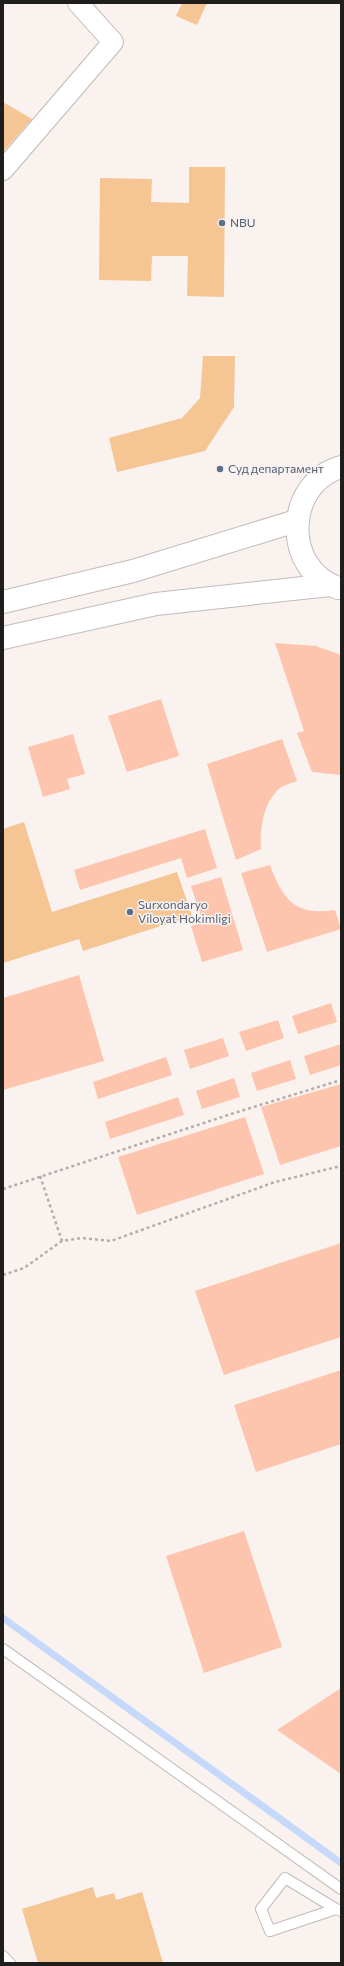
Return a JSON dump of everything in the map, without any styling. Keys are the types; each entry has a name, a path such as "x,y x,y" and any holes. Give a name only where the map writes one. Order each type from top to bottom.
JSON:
{"street":[{"path":"3,170 113,42 78,3"},
{"path":"335,587 314,573 303,558 297,540 296,521 302,500 316,482 339,463"},
{"path":"3,602 133,571 296,521"},
{"path":"3,638 156,604 335,587"}],"lane":[{"path":"3,1649 341,1889"},
{"path":"285,1878 339,1910 270,1931 261,1909 285,1878"},
{"path":"3,1956 10,1963"}],"path":[{"path":"3,1189 231,1114 341,1080"},
{"path":"3,1275 24,1268 62,1241 82,1238 111,1241 275,1182 341,1166"},
{"path":"40,1176 62,1241"}],"shaded area":[{"path":"275,643 316,646 341,655 341,775 312,772 297,733 304,731"},
{"path":"161,699 179,756 127,772 108,716"},
{"path":"73,734 85,774 67,779 70,789 43,797 28,747"},
{"path":"282,739 297,781 280,788 274,794 266,808 262,824 261,849 236,860 207,764"},
{"path":"205,829 217,868 187,878 181,858 80,890 74,870"},
{"path":"270,865 285,896 300,907 309,910 335,910 341,929 267,952 241,873"},
{"path":"221,877 243,950 202,962 191,926 203,922 191,886"},
{"path":"79,975 104,1061 3,1090 3,998"},
{"path":"331,1003 337,1022 298,1034 292,1016"},
{"path":"278,1020 284,1038 246,1051 239,1032"},
{"path":"223,1038 229,1056 190,1069 184,1050"},
{"path":"341,1044 341,1065 310,1075 304,1056"},
{"path":"166,1057 172,1075 98,1099 93,1082"},
{"path":"290,1060 296,1079 257,1091 251,1073"},
{"path":"234,1078 240,1097 202,1109 196,1091"},
{"path":"341,1084 341,1146 280,1165 261,1107"},
{"path":"178,1097 184,1115 110,1139 105,1122"},
{"path":"245,1117 264,1174 137,1215 118,1157"},
{"path":"341,1243 341,1337 224,1375 195,1291"},
{"path":"341,1370 341,1444 256,1472 234,1405"},
{"path":"244,1531 282,1647 204,1673 166,1556"},
{"path":"341,1688 341,1774 277,1730"}],"building":[{"path":"182,3 207,3 197,25 176,16"},
{"path":"3,102 32,119 3,152"},
{"path":"189,167 225,167 224,297 187,296 188,256 152,256 151,281 99,280 100,178 152,179 151,202 189,203"},
{"path":"203,356 235,356 234,407 205,451 117,472 109,438 182,418 200,398"},
{"path":"24,822 52,912 177,872 192,916 83,951 79,939 3,963 3,829"},
{"path":"93,1887 96,1898 114,1893 116,1900 142,1892 163,1963 38,1963 22,1909"}],"waterway":[{"path":"3,1618 341,1863"}],"place":[{"name":"NBU","path":"222,223"},
{"name":"Суд департамент","path":"220,469"},
{"name":"Surxondaryo Viloyat Hokimligi","path":"130,912"}]}
